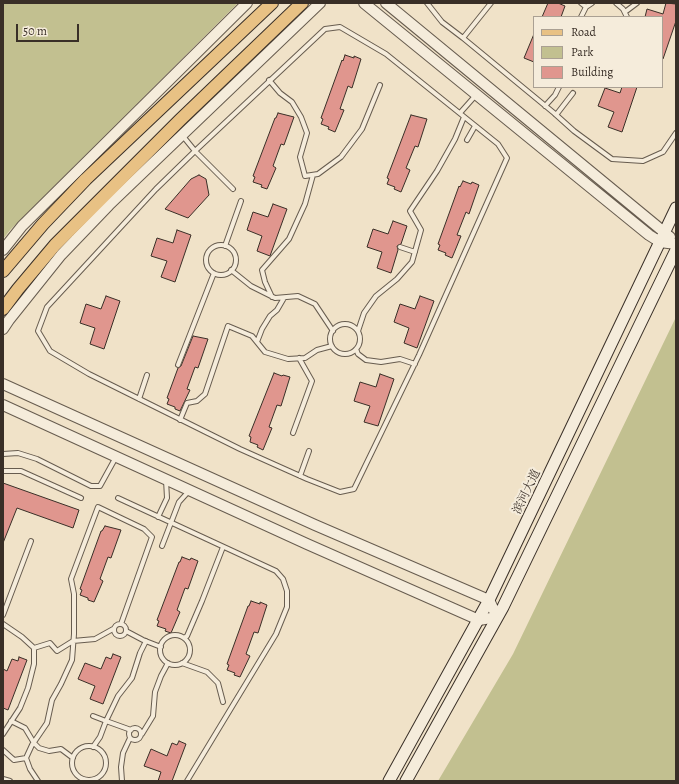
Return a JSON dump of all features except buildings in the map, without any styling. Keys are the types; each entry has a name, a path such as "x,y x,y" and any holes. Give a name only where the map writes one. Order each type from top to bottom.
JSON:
{"main road":[{"path":"3,271 43,224 86,178 272,3"},
{"path":"3,309 54,245 178,130 302,3"},
{"name":"滨河大道","path":"389,781 479,620 676,208"},
{"path":"406,781 497,618 676,250"}],"street":[{"path":"3,250 22,226 247,3"},
{"path":"3,329 61,255 178,130 320,3"},
{"path":"364,3 649,234 663,237 676,243"},
{"path":"386,3 663,237"},
{"path":"3,384 315,525 489,600 497,618 479,620 3,405"}],"lane":[{"path":"427,3 442,22 546,106 574,132 612,159 643,162 663,152 676,133"},
{"path":"463,38 492,3"},
{"path":"581,3 586,7"},
{"path":"582,16 586,7 592,3"},
{"path":"616,3 626,16"},
{"path":"624,12 637,3"},
{"path":"340,27 386,54 460,113 498,144 507,158 415,364 354,489 340,492 240,449 180,420 89,374 50,351 38,331 47,307 156,189 325,29 340,27"},
{"path":"270,80 280,93 292,102 301,117 307,133 300,157 305,176 318,174 341,157 362,129 380,85"},
{"path":"546,106 558,88"},
{"path":"556,115 572,93"},
{"path":"460,113 476,95"},
{"path":"358,331 350,325 340,325 333,332 330,341 334,350 343,354 352,352 356,349 360,341 358,331 364,313 376,296 397,280 412,262 421,230 410,211 455,139 464,117"},
{"path":"467,140 475,126"},
{"path":"178,130 195,151 233,189"},
{"path":"272,297 265,282 262,270 289,239 305,204 312,175"},
{"path":"226,246 241,202"},
{"path":"216,246 226,246 230,249 235,257 235,262 231,270 223,275 210,271 206,262 208,252 216,246"},
{"path":"400,247 415,252"},
{"path":"231,270 252,286 272,297 284,298 298,296 315,304 333,332"},
{"path":"178,365 214,273"},
{"path":"257,342 262,329 270,316 277,310 284,298"},
{"path":"180,420 187,404 197,401 205,394 228,326 252,336 265,352 288,359 305,358 318,350 332,346"},
{"path":"356,349 358,354 366,360 381,362 400,359 415,364"},
{"path":"293,433 312,381 299,358"},
{"path":"139,399 147,374"},
{"path":"300,476 309,451"},
{"path":"3,454 18,453 37,459 91,486 100,486 116,456"},
{"path":"3,471 21,472 81,498"},
{"path":"158,518 167,498 166,479"},
{"path":"162,546 179,502 190,490"},
{"path":"118,498 158,518 276,571 283,579 287,591 288,607 272,641 187,781"},
{"path":"38,781 30,769 26,758 47,723 52,700 72,660 74,594 71,579 98,507 144,529 152,537 121,624"},
{"path":"3,615 31,541"},
{"path":"184,638 190,629 223,547"},
{"path":"3,624 22,637 34,648 34,664 28,688 20,708 3,734"},
{"path":"34,648 50,643 57,651 73,641 95,639 113,629 117,624 121,624"},
{"path":"121,624 126,631 161,647"},
{"path":"113,629 114,633 118,636 123,635 126,631"},
{"path":"182,663 189,656 190,646 184,638 175,635 166,638 161,647 162,656 168,663 182,663 207,672 218,683 223,702"},
{"path":"93,747 100,737 118,696 132,678 140,653 146,641"},
{"path":"130,738 137,740 140,738 153,716 155,692 168,663"},
{"path":"93,716 131,730 136,728 140,730 142,734"},
{"path":"11,721 25,728 34,743 39,748 49,752 61,750 73,758"},
{"path":"122,781 121,767 123,753 130,738 129,734 131,730"},
{"path":"84,747 93,747 101,751 104,756 105,767 100,776 89,780 83,780 75,773 73,769 73,758 79,749 84,747"},
{"path":"3,750 14,760 26,758"},
{"path":"3,779 10,781"}],"green space":[{"path":"3,3 238,3 11,229 3,239"},
{"path":"676,317 676,781 438,781 513,654"}]}
